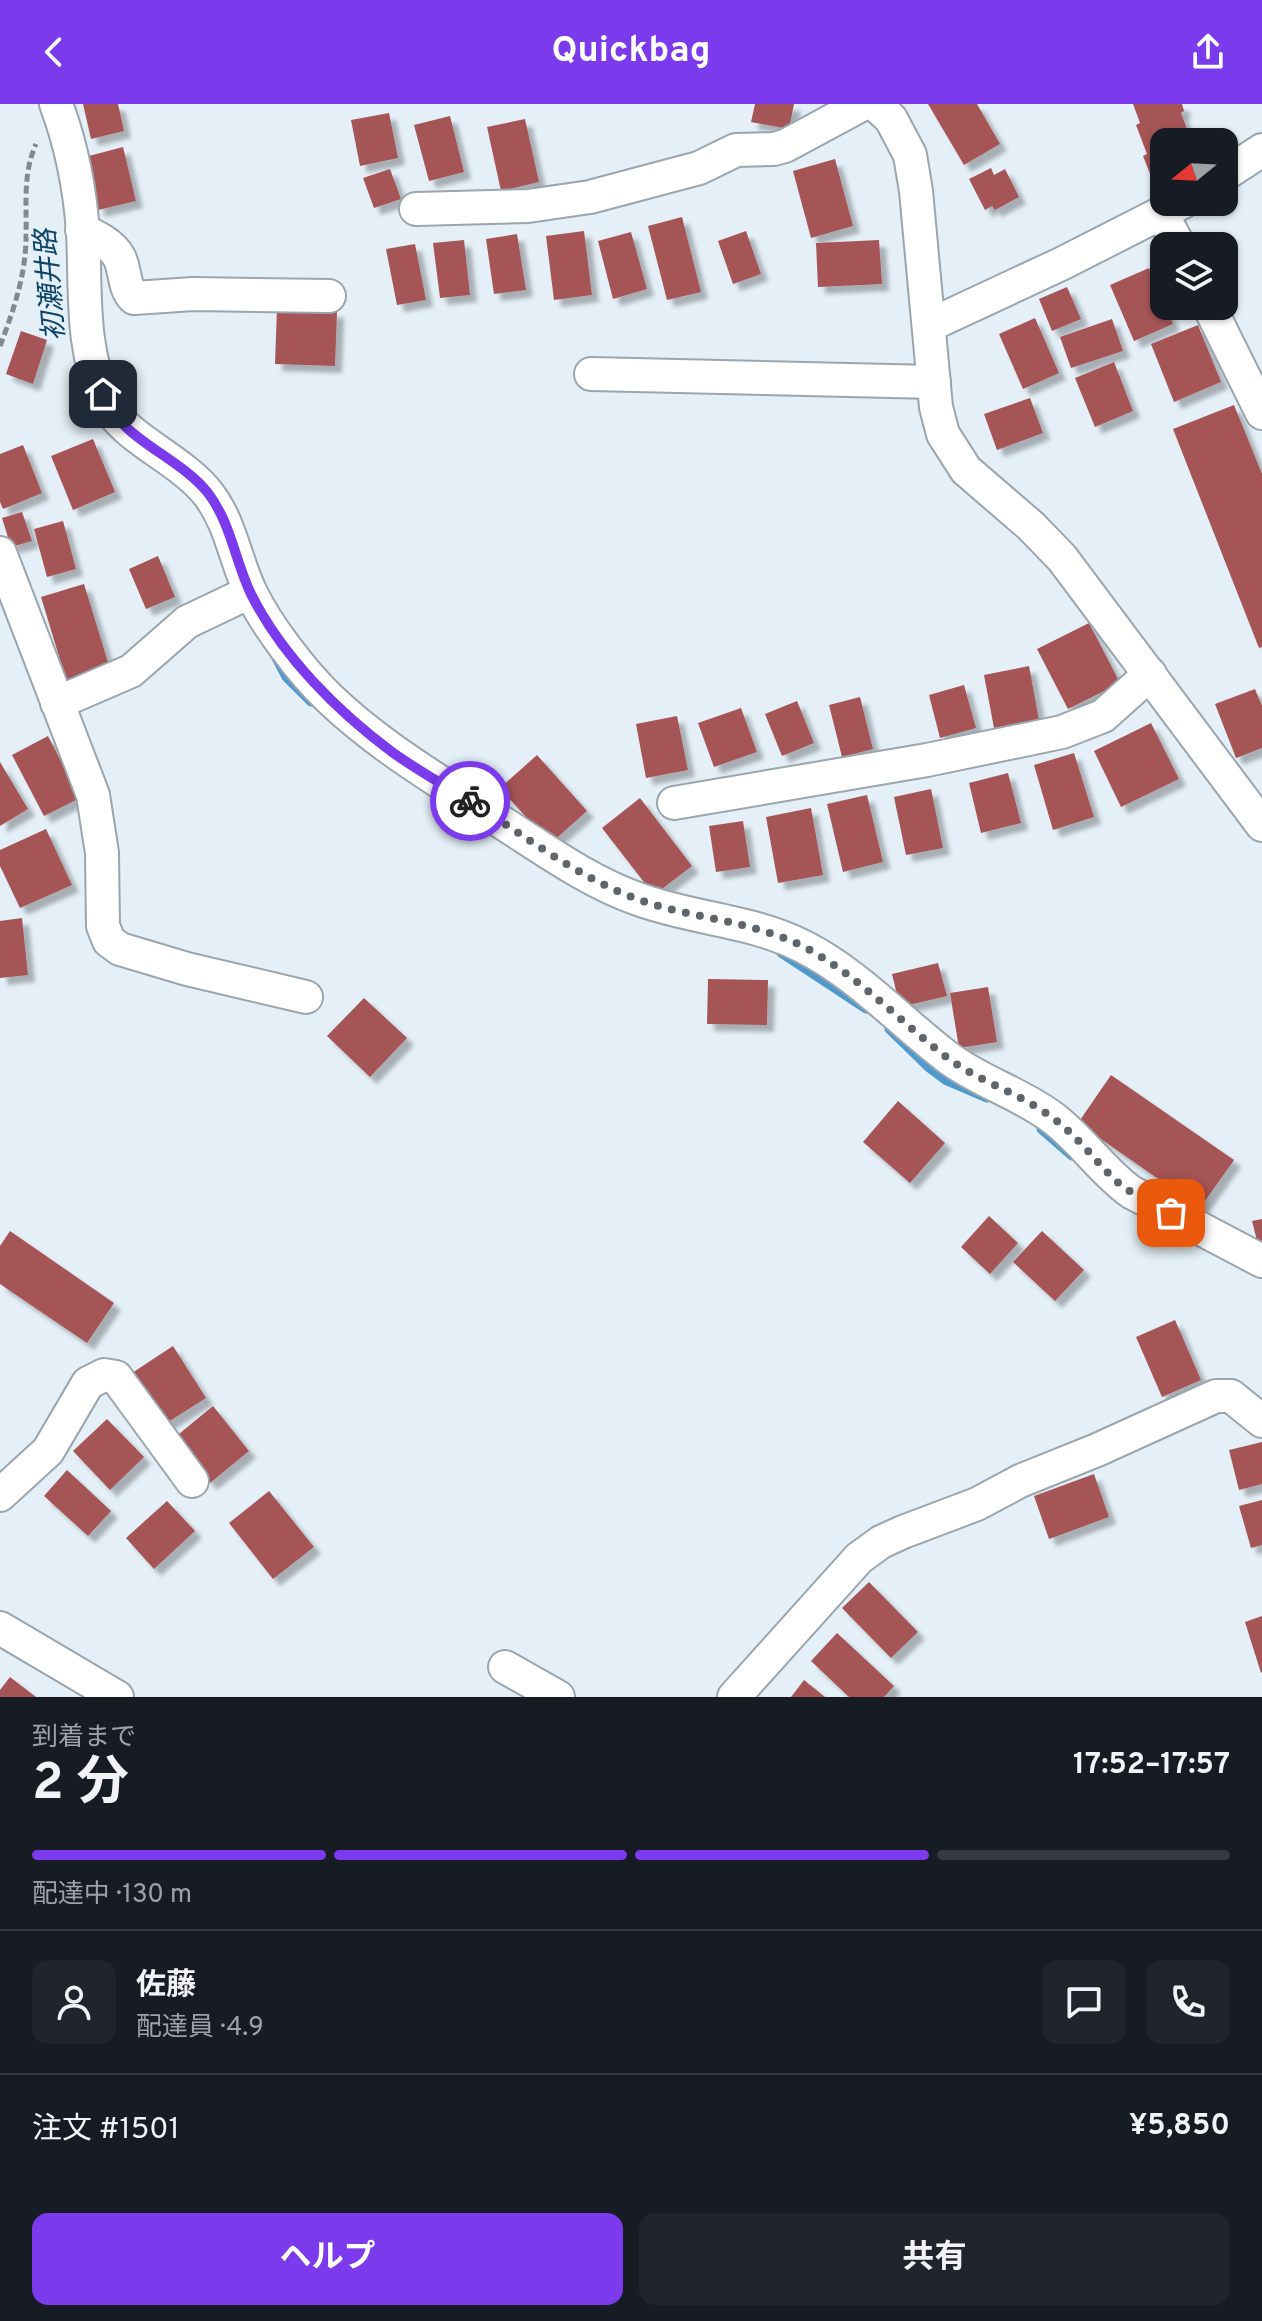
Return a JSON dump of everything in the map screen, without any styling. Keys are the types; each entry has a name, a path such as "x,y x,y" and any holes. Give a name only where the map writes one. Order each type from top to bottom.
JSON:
{"street":[{"path":"416,209 528,206 590,197 699,168 736,150 785,146 863,104"},
{"path":"875,104 891,119 910,155 938,419 943,434 966,470 1048,541 1076,575 1262,825"},
{"path":"60,113 69,144 82,230 86,327 91,357 106,403 116,418 187,471 207,491 223,515 250,592 270,627 327,696 393,753 571,867 638,899 754,928 806,948 834,965 949,1059 973,1075 1031,1103 1054,1119 1131,1192 1262,1261"},
{"path":"1238,166 1262,150"},
{"path":"930,325 1155,216"},
{"path":"82,230 95,236 119,257 134,298 193,294 329,296"},
{"path":"1216,320 1262,413"},
{"path":"591,374 934,382"},
{"path":"0,553 96,807 102,853 103,926 109,941 120,949 187,969 306,997"},
{"path":"57,703 131,671 187,622 250,592"},
{"path":"674,803 927,760 1062,732 1103,716 1150,674"},
{"path":"0,1495 48,1451 88,1383 104,1375 116,1377 192,1481"},
{"path":"734,1697 859,1558 881,1542 977,1504 1020,1481 1216,1396 1231,1396 1262,1421"},
{"path":"0,1628 117,1697"},
{"path":"505,1667 558,1697"}],"path":[{"path":"0,346 19,287 25,254 29,162 34,146 60,113"}],"building":[{"path":"83,104 118,104 124,131 91,139"},
{"path":"755,104 794,104 789,129 751,122"},
{"path":"928,104 977,104 1000,144 964,165"},
{"path":"1133,104 1182,104 1184,111 1181,113 1187,128 1150,128 1150,174 1143,156 1147,154 1136,125 1140,123"},
{"path":"389,113 398,158 360,166 351,120"},
{"path":"450,116 464,172 429,181 414,125"},
{"path":"525,119 539,182 501,191 487,127"},
{"path":"123,147 136,201 98,210 85,157"},
{"path":"835,159 853,226 811,238 793,171"},
{"path":"991,168 994,175 1005,169 1019,197 995,210 992,206 985,210 969,179"},
{"path":"390,169 401,199 374,208 363,178"},
{"path":"682,217 701,292 667,300 648,226"},
{"path":"584,231 592,295 554,300 546,236"},
{"path":"746,231 761,274 733,284 718,241"},
{"path":"631,232 647,289 613,299 598,241"},
{"path":"517,234 526,290 494,294 486,239"},
{"path":"464,240 470,295 440,298 433,243"},
{"path":"879,240 882,284 818,287 816,243"},
{"path":"415,244 426,300 397,305 386,249"},
{"path":"1149,268 1150,320 1171,320 1173,324 1134,341 1110,285"},
{"path":"1067,287 1081,319 1052,331 1039,299"},
{"path":"277,308 337,311 335,366 275,364"},
{"path":"1035,318 1059,373 1023,389 999,334"},
{"path":"1112,319 1123,351 1071,368 1060,337"},
{"path":"1198,325 1221,382 1174,402 1151,344"},
{"path":"21,331 47,340 33,384 6,374"},
{"path":"1114,362 1133,411 1095,427 1075,378"},
{"path":"1030,398 1043,433 997,450 984,414"},
{"path":"1234,405 1262,474 1262,647 1259,648 1173,429"},
{"path":"93,439 115,492 73,510 51,456"},
{"path":"23,445 42,493 3,509 0,502 0,454"},
{"path":"22,512 32,541 11,547 2,518"},
{"path":"63,521 76,569 47,577 34,529"},
{"path":"158,556 175,597 146,609 129,569"},
{"path":"84,584 110,669 67,683 41,597"},
{"path":"1089,623 1120,683 1068,709 1037,649"},
{"path":"1029,666 1039,720 994,728 984,675"},
{"path":"964,685 976,728 940,738 929,695"},
{"path":"1255,689 1262,706 1262,748 1236,758 1215,704"},
{"path":"860,697 873,749 842,757 829,705"},
{"path":"797,701 814,743 782,756 765,714"},
{"path":"741,708 757,752 714,767 698,723"},
{"path":"677,716 688,770 646,778 636,724"},
{"path":"1151,723 1179,779 1121,807 1094,751"},
{"path":"48,736 80,798 44,816 12,755"},
{"path":"1074,753 1094,817 1053,830 1034,765"},
{"path":"537,755 587,811 550,844 500,788"},
{"path":"0,762 28,809 0,826"},
{"path":"1008,773 1021,823 981,833 969,783"},
{"path":"931,789 943,848 906,855 894,797"},
{"path":"867,795 883,862 843,872 827,804"},
{"path":"640,798 692,866 654,895 602,828"},
{"path":"811,808 823,875 778,883 766,817"},
{"path":"743,821 750,867 716,872 709,826"},
{"path":"46,829 72,885 20,908 0,866 0,850"},
{"path":"22,918 28,975 0,978 0,921"},
{"path":"938,963 947,996 900,1007 892,974"},
{"path":"708,979 768,980 767,1025 707,1024"},
{"path":"988,987 997,1042 959,1048 950,993"},
{"path":"364,998 407,1038 370,1077 327,1036"},
{"path":"1111,1075 1234,1160 1200,1208 1078,1123"},
{"path":"898,1101 945,1143 910,1183 863,1142"},
{"path":"989,1216 1018,1243 990,1274 961,1247"},
{"path":"1262,1219 1262,1256 1261,1256 1252,1221"},
{"path":"10,1231 114,1303 87,1343 0,1284 0,1246"},
{"path":"1042,1231 1084,1270 1055,1301 1013,1262"},
{"path":"1175,1320 1201,1380 1162,1397 1136,1337"},
{"path":"173,1346 206,1398 165,1424 132,1373"},
{"path":"213,1406 249,1451 210,1483 174,1438"},
{"path":"107,1419 144,1457 110,1490 73,1451"},
{"path":"1262,1442 1262,1484 1239,1490 1229,1450"},
{"path":"67,1470 111,1511 88,1536 44,1496"},
{"path":"1094,1474 1109,1517 1049,1539 1034,1496"},
{"path":"269,1491 314,1547 273,1579 229,1523"},
{"path":"1262,1500 1262,1545 1251,1548 1239,1506"},
{"path":"167,1501 195,1531 154,1569 126,1538"},
{"path":"869,1582 918,1632 891,1658 842,1608"},
{"path":"1262,1616 1262,1672 1261,1673 1245,1622"},
{"path":"837,1633 894,1686 884,1697 849,1697 811,1661"},
{"path":"10,1677 36,1697 0,1697 0,1690"},
{"path":"804,1680 825,1697 791,1697"}],"waterway":[{"name":"初瀬井路","path":"276,658 286,677 311,702"},
{"name":"初瀬井路","path":"781,953 866,1009"},
{"name":"初瀬井路","path":"889,1029 945,1080 987,1098"},
{"name":"初瀬井路","path":"1041,1129 1072,1156"}],"way so far":[{"path":"470,801 571,867 638,899 743,924 806,948 834,965 949,1059 973,1075 1031,1103 1054,1119 1116,1181 1171,1213"}],"route":[{"path":"103,394 116,418 187,471 207,491 223,515 250,592 270,627 327,696 393,753 470,801"}]}
